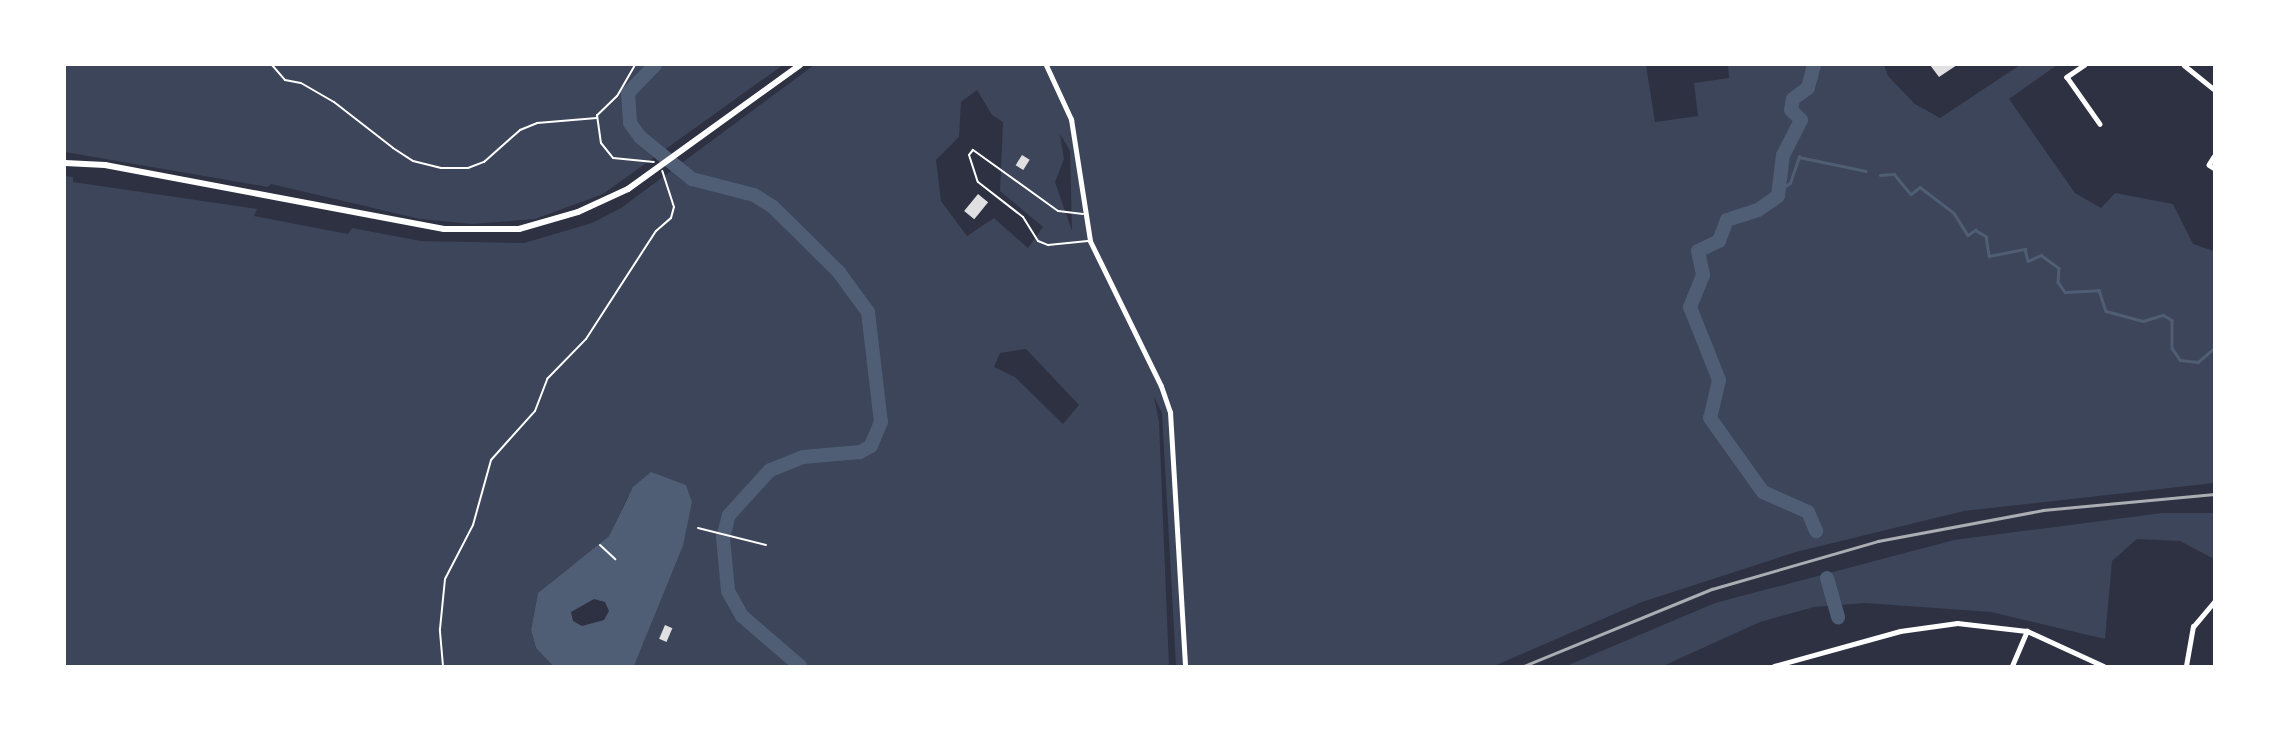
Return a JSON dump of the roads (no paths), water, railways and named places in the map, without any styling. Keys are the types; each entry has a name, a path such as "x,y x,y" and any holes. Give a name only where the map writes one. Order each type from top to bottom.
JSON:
{"main road":[{"path":"65,163 105,165 407,223 485,232 519,229 604,202 652,172 800,65"}],"street":[{"path":"1046,65 1070,119 1083,214 1090,241 1161,386 1170,412 1185,666"},
{"path":"2085,65 2067,78 2100,124"},
{"path":"2184,65 2214,89"},
{"path":"2214,157 2210,165 2214,168"},
{"path":"2186,666 2193,627 2214,602"},
{"path":"1774,666 1934,624 1993,625 2027,631 2103,666"},
{"path":"2012,666 2027,631"}],"lane":[{"path":"1083,214 1058,211 973,150 969,155 978,182 1023,217 1038,241 1048,245 1090,241"}],"waterway":[{"path":"655,65 628,93 630,123 640,137 692,179 754,195 773,207 838,271 868,312 881,422 871,446 860,452 803,457 770,470 729,515 723,537 728,591 742,616 800,666"},
{"path":"1814,65 1808,88 1793,99 1791,110 1801,120 1783,155 1778,196 1758,210 1727,220 1719,241 1698,251 1703,275 1690,307 1719,380 1710,418 1763,492 1808,512 1816,531"},
{"path":"1781,189 1790,183 1799,157 1866,171"},
{"path":"1880,175 1894,174 1911,194 1920,187 1954,213 1968,235 1975,230 1986,236 1989,256 2025,249 2028,261 2041,255 2059,268 2058,282 2065,292 2099,290 2106,311 2143,321 2163,315 2172,320 2172,348 2180,360 2198,362 2214,348"},
{"path":"1827,578 1838,617"}],"railway":[{"path":"1524,666 1712,589 1878,541 2043,510 2214,494"}]}
